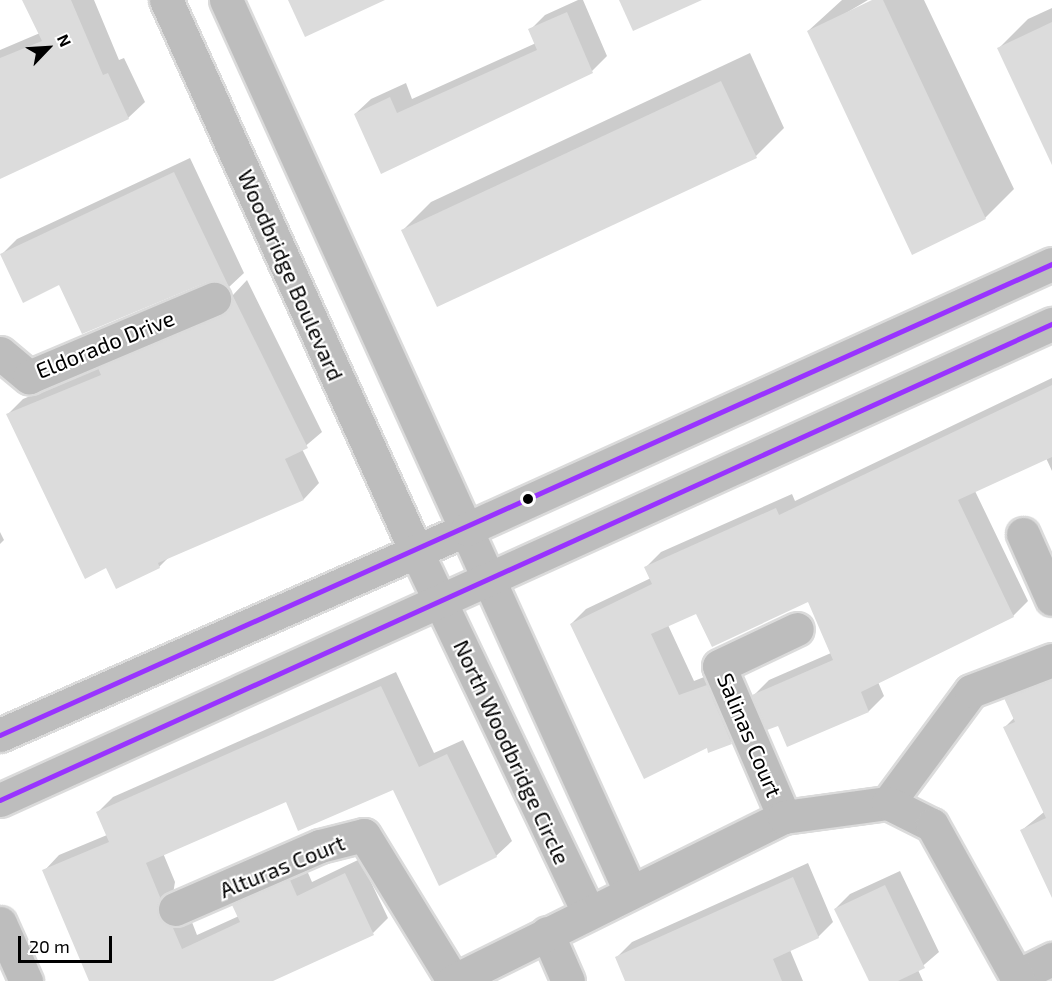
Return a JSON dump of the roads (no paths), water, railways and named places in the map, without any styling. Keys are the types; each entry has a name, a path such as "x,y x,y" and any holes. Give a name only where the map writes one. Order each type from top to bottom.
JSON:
{"street":[{"name":"Woodbridge Boulevard","path":"166,0 416,551"},
{"path":"226,0 630,891"},
{"path":"0,735 466,529 1052,264"},
{"name":"Eldorado Drive","path":"0,353 29,377 214,298"},
{"path":"0,801 1052,324"},
{"path":"1023,534 1052,599"},
{"name":"North Woodbridge Circle","path":"416,551 584,914"},
{"name":"Salinas Court","path":"784,817 719,666 797,629"},
{"path":"888,802 971,691 1052,660"},
{"path":"453,980 784,817 888,802 932,825 1019,978 1052,959"},
{"name":"Alturas Court","path":"175,909 320,846 364,835 453,980"},
{"path":"0,923 26,981"},
{"path":"547,933 568,981"}]}
